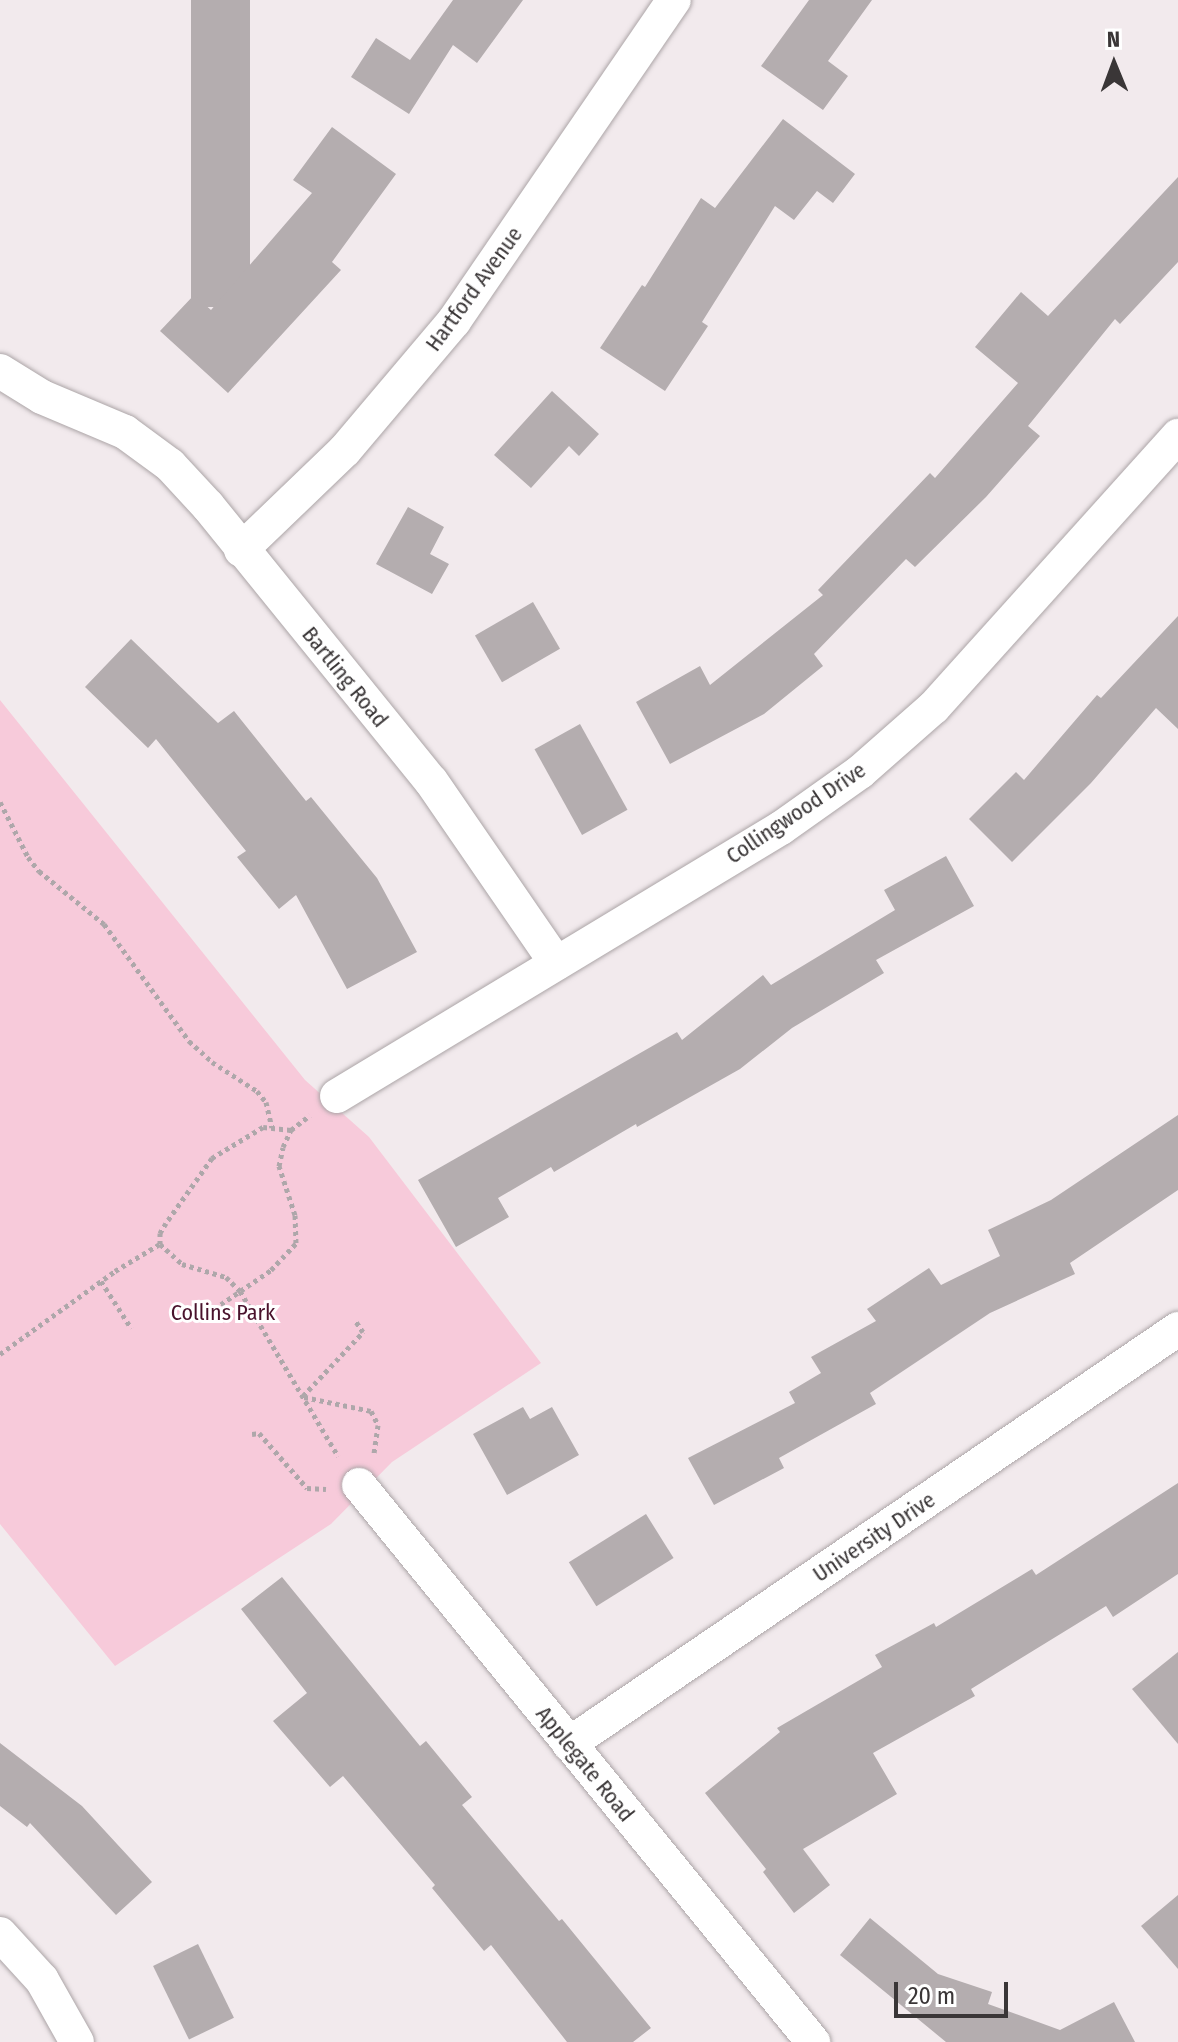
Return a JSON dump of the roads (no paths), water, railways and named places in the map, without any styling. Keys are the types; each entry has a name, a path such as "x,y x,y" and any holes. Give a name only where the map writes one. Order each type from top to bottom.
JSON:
{"street":[{"name":"Hartford Avenue","path":"241,550 354,439 454,321 674,0"},
{"name":"Bartling Road","path":"0,371 42,397 125,432 170,465 208,506 431,781 556,963"},
{"name":"Collingwood Drive","path":"337,1096 781,828 860,772 934,707 1178,436"},
{"name":"University Drive","path":"569,1744 1178,1329"},
{"name":"Applegate Road","path":"350,1473 813,2042"},
{"path":"0,1934 42,1980 77,2042"}],"park label":[{"name":"Collins Park","path":"223,1313"}]}
